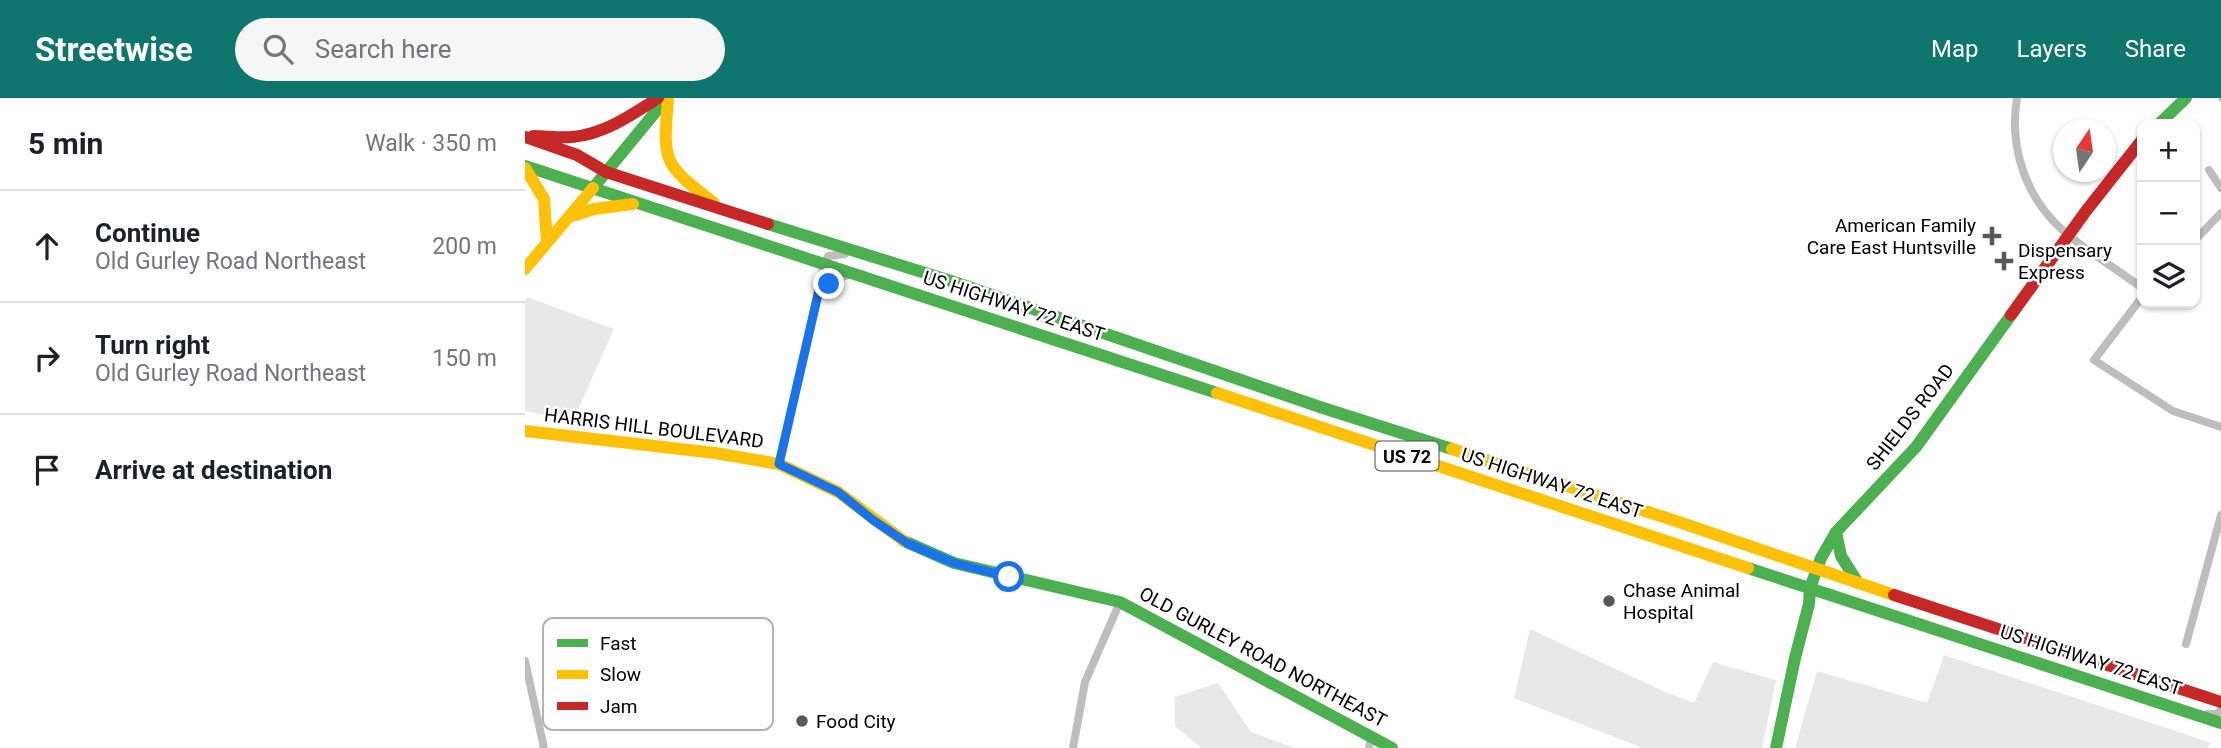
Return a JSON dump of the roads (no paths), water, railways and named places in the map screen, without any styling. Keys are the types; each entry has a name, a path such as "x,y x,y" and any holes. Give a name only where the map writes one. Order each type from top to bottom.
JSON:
{"main road":[{"path":"525,137 569,137 593,132 619,122 658,98"},
{"path":"525,268 667,98"},
{"path":"667,98 665,136 671,165 720,208"},
{"path":"2164,119 2186,98"},
{"name":"US 72","path":"525,137 577,155 606,172"},
{"name":"SHIELDS ROAD","path":"1776,748 1809,604 1810,588 1836,532 1916,447 2109,180 2137,146"},
{"path":"525,167 544,199 547,242"},
{"name":"US 72","path":"525,167 593,188"},
{"name":"US HIGHWAY 72 EAST","path":"606,172 964,286 1323,408 2221,702"},
{"name":"US HIGHWAY 72 EAST","path":"593,188 2221,723"},
{"path":"569,217 594,209 638,203"},
{"name":"HARRIS HILL BOULEVARD","path":"529,430 715,453 779,464"},
{"name":"OLD GURLEY ROAD NORTHEAST","path":"779,464 838,492 907,543 954,563 1120,602 1370,743 1392,748"},
{"path":"1836,532 1841,556 1858,583"}],"street":[{"path":"2017,98 2017,150 2028,185 2049,217 2070,236 2137,282"},
{"path":"2209,170 2221,188"},
{"path":"2200,235 2221,212"},
{"path":"779,464 824,265 828,256 857,253"},
{"path":"819,290 840,278 854,274"},
{"path":"2137,306 2094,360 2173,411 2221,427"},
{"path":"2186,644 2217,549 2221,515"},
{"path":"1073,748 1085,682 1120,602"},
{"path":"525,661 544,748"},
{"path":"2197,715 2215,714 2221,710"}],"place":[{"name":"American Family Care East Huntsville","path":"1992,236"},
{"name":"Dispensary Express","path":"2004,261"},
{"name":"Chase Animal Hospital","path":"1609,601"},
{"name":"Food City","path":"802,721"}]}
